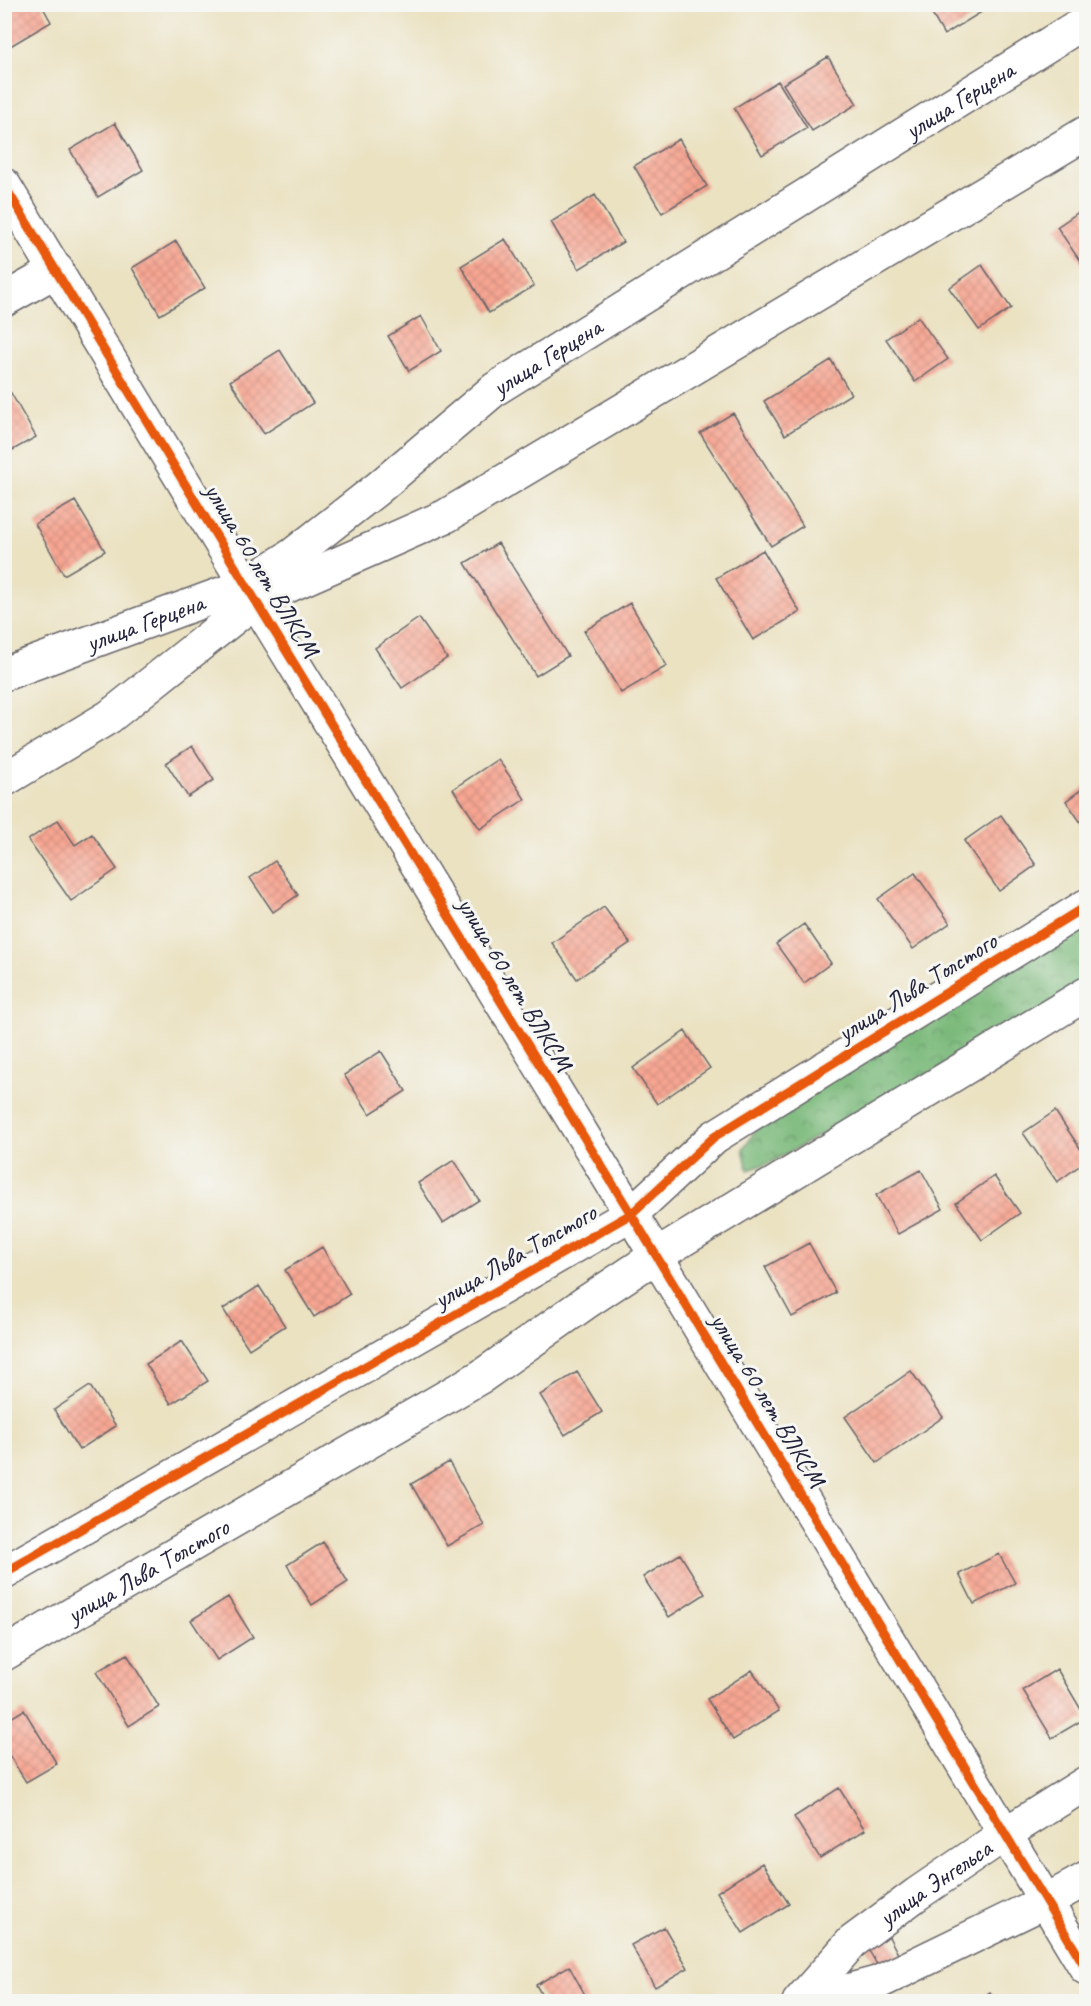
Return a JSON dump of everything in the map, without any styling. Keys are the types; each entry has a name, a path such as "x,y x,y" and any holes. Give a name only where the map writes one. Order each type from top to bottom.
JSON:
{"street":[{"name":"улица Герцена","path":"4,780 109,717 294,554 377,489 495,389 1086,21"},
{"name":"улица Герцена","path":"4,674 251,592 446,516 1086,133"},
{"name":"улица 60 лет ВЛКСМ","path":"4,185 631,1214 1086,1968"},
{"path":"4,300 57,270"},
{"name":"улица Льва Толстого","path":"4,1573 631,1214 714,1137 1086,906"},
{"name":"улица Льва Толстого","path":"4,1654 482,1376 656,1256 1086,994"},
{"name":"улица Энгельса","path":"799,2001 852,1942 917,1894 997,1821 1086,1783"},
{"path":"806,2001 877,1983 1046,1901 1086,1879"}],"green space":[{"path":"1086,917 1086,987 770,1163 748,1170 743,1149 765,1116"}],"building":[{"path":"4,4 41,4 51,22 7,48 4,45"},
{"path":"926,4 986,4 988,8 944,35"},
{"path":"828,57 857,104 812,131 783,84"},
{"path":"778,81 807,128 762,155 734,108"},
{"path":"115,123 143,170 98,197 70,150"},
{"path":"679,139 707,186 662,213 634,166"},
{"path":"595,195 623,242 579,269 551,222"},
{"path":"1086,207 1086,270 1057,227"},
{"path":"505,239 534,286 489,313 461,266"},
{"path":"176,241 205,288 160,315 132,268"},
{"path":"982,265 1011,308 979,330 949,288"},
{"path":"421,316 441,351 409,371 388,336"},
{"path":"918,317 948,359 915,382 886,339"},
{"path":"280,350 313,403 264,434 230,381"},
{"path":"831,360 851,394 785,435 764,401"},
{"path":"11,393 36,437 4,455 4,396"},
{"path":"733,413 803,526 771,546 700,433"},
{"path":"75,501 105,551 64,575 35,524"},
{"path":"498,543 568,656 536,676 465,563"},
{"path":"763,550 800,612 753,640 716,578"},
{"path":"630,603 667,666 621,693 584,631"},
{"path":"419,618 447,658 402,688 375,648"},
{"path":"192,746 214,780 188,797 166,763"},
{"path":"498,759 525,799 480,829 453,789"},
{"path":"1086,786 1086,830 1066,801"},
{"path":"1001,815 1036,865 999,891 964,841"},
{"path":"58,820 75,845 92,834 117,869 71,901 28,840"},
{"path":"275,861 298,895 273,912 250,878"},
{"path":"915,873 950,923 913,949 878,899"},
{"path":"604,907 630,943 577,979 552,943"},
{"path":"804,924 831,963 804,983 776,944"},
{"path":"685,1031 710,1068 657,1104 633,1068"},
{"path":"381,1051 406,1091 370,1114 344,1075"},
{"path":"1055,1111 1086,1157 1086,1161 1057,1182 1023,1133"},
{"path":"454,1160 479,1200 443,1223 418,1183"},
{"path":"921,1170 943,1209 898,1234 876,1195"},
{"path":"994,1176 1020,1213 982,1240 956,1203"},
{"path":"809,1243 836,1293 792,1317 765,1267"},
{"path":"322,1247 350,1294 314,1317 285,1270"},
{"path":"259,1286 285,1326 249,1349 223,1309"},
{"path":"182,1341 208,1381 171,1404 146,1364"},
{"path":"911,1371 943,1417 877,1463 845,1417"},
{"path":"577,1372 602,1412 565,1435 540,1395"},
{"path":"90,1386 116,1426 79,1450 54,1410"},
{"path":"449,1462 484,1525 447,1546 411,1484"},
{"path":"323,1542 348,1582 312,1605 287,1565"},
{"path":"680,1554 705,1594 669,1617 643,1577"},
{"path":"999,1554 1015,1583 974,1604 959,1574"},
{"path":"228,1597 253,1637 217,1660 191,1620"},
{"path":"127,1654 159,1707 129,1726 96,1672"},
{"path":"1057,1669 1086,1718 1052,1738 1023,1690"},
{"path":"752,1670 779,1711 733,1740 707,1699"},
{"path":"24,1710 57,1764 26,1782 4,1747 4,1722"},
{"path":"839,1788 865,1830 820,1858 794,1817"},
{"path":"762,1863 789,1904 743,1933 717,1892"},
{"path":"664,1927 688,1968 655,1987 631,1945"},
{"path":"888,1935 899,1956 879,1968 867,1947"},
{"path":"569,1966 589,2002 546,2002 536,1985"},
{"path":"990,1992 996,2002 975,2002"}],"cycle path":[{"path":"4,185 631,1214 1086,1968"},
{"path":"4,1573 631,1214 714,1137 1086,906"}]}
